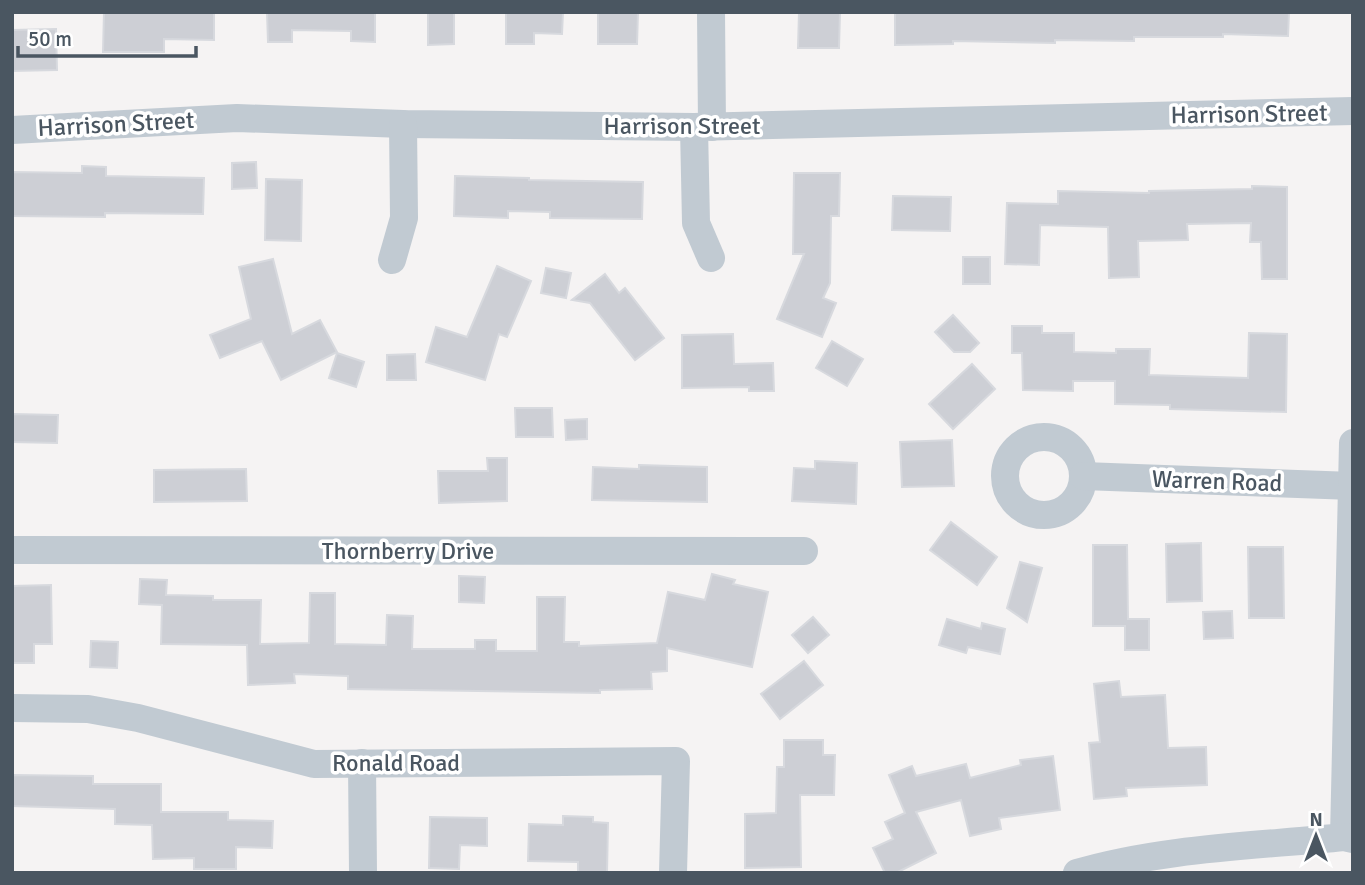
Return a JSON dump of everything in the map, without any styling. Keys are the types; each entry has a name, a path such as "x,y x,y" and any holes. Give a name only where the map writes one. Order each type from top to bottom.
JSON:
{"street":[{"path":"711,12 696,223 711,258"},
{"name":"Harrison Street","path":"12,130 237,118 403,124 703,127 1353,111"},
{"path":"392,260 404,218 403,124"},
{"path":"1077,873 1103,865 1167,864 1348,838 1353,443"},
{"name":"Warren Road","path":"1083,476 1352,486"},
{"name":"Thornberry Drive","path":"12,551 804,551"},
{"name":"Ronald Road","path":"12,708 88,709 138,718 314,764 676,761 673,873"},
{"path":"362,763 363,873"}],"building":[{"path":"104,12 214,12 214,40 164,39 164,52 103,52"},
{"path":"267,12 375,12 375,42 351,41 351,31 292,30 292,42 268,42"},
{"path":"428,12 454,12 454,44 428,45"},
{"path":"506,12 563,12 562,34 534,33 534,44 506,44"},
{"path":"598,12 638,12 637,44 598,44"},
{"path":"799,12 840,12 839,48 798,48"},
{"path":"895,12 1289,12 1288,36 1223,34 1223,37 1134,37 1134,41 953,41 953,44 895,45"},
{"path":"56,29 57,70 12,71 12,30"},
{"path":"256,162 257,188 232,189 232,163"},
{"path":"82,166 106,167 106,176 204,178 203,214 12,216 12,172 82,173"},
{"path":"794,173 840,173 839,216 831,216 830,283 823,298 836,303 822,337 777,319 804,254 793,254"},
{"path":"455,176 643,182 642,219 550,218 550,212 508,211 508,218 454,216"},
{"path":"266,179 302,180 301,241 265,240"},
{"path":"1252,186 1287,187 1287,279 1262,279 1261,242 1250,242 1251,223 1187,224 1188,240 1138,241 1139,277 1109,278 1108,227 1040,225 1039,265 1005,264 1007,203 1058,204 1058,191 1149,193 1252,189"},
{"path":"893,196 951,197 950,231 892,230"},
{"path":"963,257 990,257 990,284 963,284"},
{"path":"273,259 292,334 320,320 337,352 281,380 262,341 220,358 210,335 251,319 239,267"},
{"path":"497,266 531,281 507,337 499,334 485,380 426,362 436,327 467,337"},
{"path":"546,268 571,273 566,298 541,293"},
{"path":"605,274 619,293 625,288 664,338 635,360 590,303 572,300"},
{"path":"953,315 979,343 970,352 954,352 935,332"},
{"path":"1012,326 1042,326 1042,333 1074,333 1074,352 1116,353 1116,349 1150,349 1149,375 1248,378 1249,333 1287,334 1286,412 1170,409 1170,405 1115,404 1115,381 1073,381 1073,391 1023,390 1022,353 1012,353"},
{"path":"733,334 734,364 773,363 774,391 749,391 749,387 682,388 682,335"},
{"path":"832,341 863,359 847,386 816,368"},
{"path":"337,353 364,362 356,387 329,378"},
{"path":"415,354 416,380 387,380 387,355"},
{"path":"972,364 995,389 953,429 929,404"},
{"path":"515,408 552,408 553,437 516,437"},
{"path":"12,414 58,415 57,443 12,442"},
{"path":"587,419 587,439 566,440 565,420"},
{"path":"952,440 954,486 902,487 900,442"},
{"path":"487,458 507,458 507,501 439,503 438,471 488,471"},
{"path":"815,461 857,463 856,504 792,501 794,468 815,469"},
{"path":"639,465 707,467 707,502 592,500 593,467 639,469"},
{"path":"246,469 247,501 154,502 154,470"},
{"path":"951,522 997,557 977,585 930,550"},
{"path":"1201,543 1202,601 1167,602 1166,544"},
{"path":"1093,545 1127,545 1128,619 1149,619 1149,650 1125,650 1125,626 1093,626"},
{"path":"1248,547 1283,547 1284,618 1249,618"},
{"path":"1020,562 1042,568 1027,622 1007,608"},
{"path":"712,574 735,580 733,584 768,592 752,667 667,648 667,671 651,672 652,689 600,690 600,693 348,689 348,676 294,674 295,683 248,685 247,645 161,644 162,605 139,604 140,579 167,580 166,595 213,596 213,600 261,600 260,644 309,643 310,593 335,593 335,644 386,645 387,615 413,616 412,649 475,649 475,640 496,640 496,651 537,651 537,597 565,597 564,642 579,642 579,646 657,643 668,592 705,600"},
{"path":"459,576 485,577 484,603 459,602"},
{"path":"51,585 52,644 34,644 34,663 12,663 12,586"},
{"path":"1232,611 1233,638 1204,639 1203,612"},
{"path":"813,617 829,635 808,653 792,635"},
{"path":"947,619 981,629 982,623 1005,629 1000,654 968,647 966,653 939,645"},
{"path":"91,641 118,642 117,668 90,667"},
{"path":"804,661 823,685 780,719 761,694"},
{"path":"1119,681 1121,697 1165,695 1168,748 1206,747 1207,785 1126,788 1127,796 1094,799 1089,743 1100,742 1094,684"},
{"path":"784,740 823,740 823,755 835,755 834,795 800,795 801,867 745,868 745,814 776,813 777,767 784,767"},
{"path":"1053,756 1060,810 999,818 1001,829 970,836 961,800 916,812 936,853 896,873 885,873 873,848 893,839 885,822 905,813 889,775 912,766 916,776 966,764 970,778 1021,765 1020,760"},
{"path":"12,775 93,776 93,784 161,784 161,812 228,812 228,820 273,821 272,848 236,847 236,869 194,869 194,858 153,859 152,825 115,824 115,809 12,806"},
{"path":"563,816 593,817 593,822 608,823 607,873 578,873 578,862 528,861 529,824 563,825"},
{"path":"430,817 487,818 487,846 460,845 459,869 429,868"}]}
